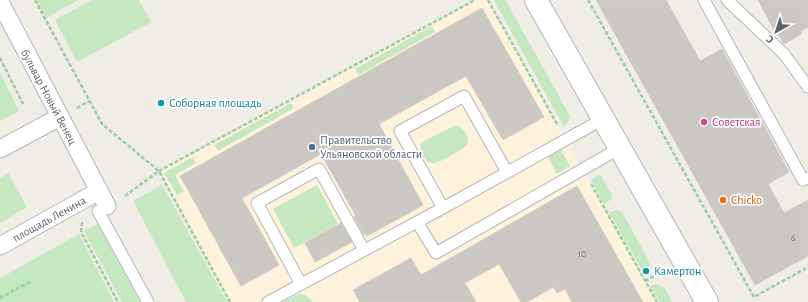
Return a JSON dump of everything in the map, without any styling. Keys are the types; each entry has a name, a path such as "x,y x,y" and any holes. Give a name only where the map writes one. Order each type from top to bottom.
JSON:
{"street":[{"path":"536,0 707,302"},
{"name":"бульвар Новый Венец","path":"0,2 99,191 103,209"},
{"path":"0,149 60,117"},
{"name":"площадь Ленина","path":"0,246 99,191"}],"lane":[{"path":"704,0 803,180 808,178"},
{"path":"727,0 784,54 808,87"},
{"path":"443,208 400,131 464,96 507,172"},
{"path":"268,302 443,208 603,119"},
{"path":"417,222 436,253 620,148"},
{"path":"301,284 257,203 319,169 364,250"},
{"path":"103,209 148,302"}],"path":[{"path":"35,0 102,124 159,171 230,302"},
{"path":"125,196 159,171 475,0"},
{"path":"588,0 754,297 808,267"},
{"path":"0,58 23,104"},
{"path":"83,219 81,232 118,302"},
{"path":"645,281 654,276"},
{"path":"0,298 30,282"}],"shaded area":[{"path":"475,0 488,0 657,302 230,302 159,171"}],"green space":[{"path":"36,0 78,0 46,18"},
{"path":"92,0 139,0 151,22 77,62 55,20"},
{"path":"494,0 506,1 570,116 569,121 564,127"},
{"path":"432,26 435,32 358,75 355,69"},
{"path":"0,72 19,111 0,121"},
{"path":"291,103 294,108 218,151 214,145"},
{"path":"456,125 465,131 468,138 465,147 438,162 431,163 426,161 421,151 422,142"},
{"path":"560,148 570,166 557,174 547,155"},
{"path":"193,157 196,163 175,175 184,192 177,195 164,173"},
{"path":"8,173 27,207 0,223 0,178"},
{"path":"600,174 612,195 612,199 604,204 591,180"},
{"path":"162,185 227,302 186,302 133,201"},
{"path":"317,185 338,224 294,248 273,209"},
{"path":"616,210 622,212 651,265 642,270 609,213"},
{"path":"98,224 140,302 122,302 84,231"},
{"path":"79,234 114,302 0,302 0,278"},
{"path":"655,284 664,288 672,302 660,302 650,286"},
{"path":"296,295 306,295 313,302 283,302"}],"building":[{"name":"Советская","path":"596,0 666,0 700,61 722,49 789,172 768,184 784,213 808,200 808,256 755,285"},
{"path":"758,0 808,0 808,27 801,31 802,34 784,44 776,31 775,32"},
{"name":"Правительство Ульяновской области","path":"482,8 544,117 503,140 466,76 379,124 423,205 367,236 366,234 364,235 354,217 356,216 321,154 242,198 279,265 241,286 180,176"},
{"path":"577,186 643,302 572,302 565,289 557,293 553,287 527,302 521,302 499,264 465,283 476,302 360,302 353,290 411,258 421,275"},
{"path":"341,223 352,242 315,262 305,243"}],"place":[{"name":"Соборная площадь","path":"161,103"},
{"name":"Советская","path":"704,122"},
{"name":"Правительство Ульяновской области","path":"312,147"},
{"name":"Chicko","path":"723,200"},
{"name":"Камертон","path":"646,271"}]}
